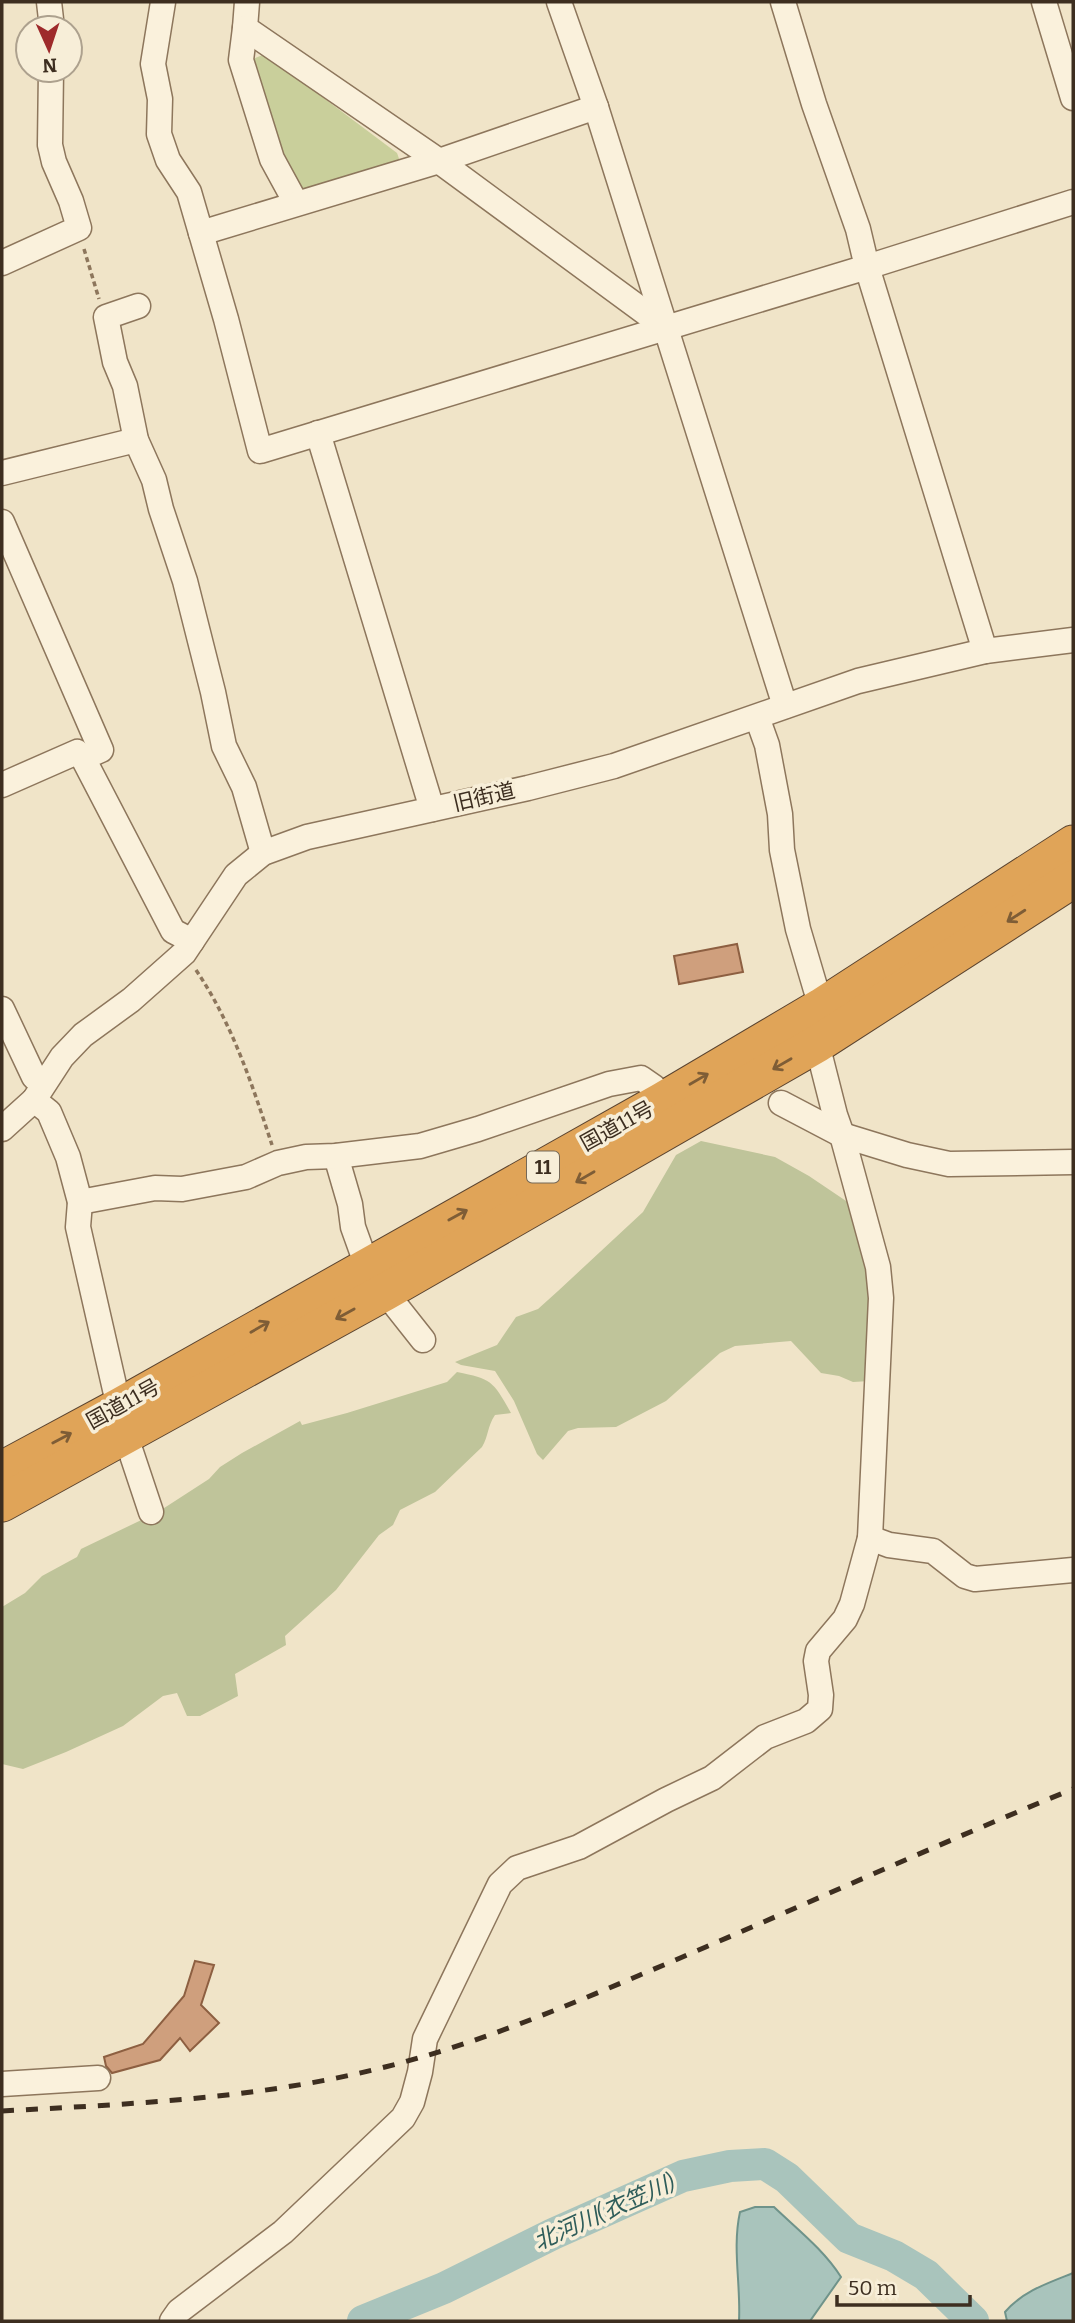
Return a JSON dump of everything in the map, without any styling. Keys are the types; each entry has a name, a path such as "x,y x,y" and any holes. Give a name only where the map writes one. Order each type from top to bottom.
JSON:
{"highway":[{"name":"国道11号","path":"376,1279 662,1101 821,1007 1073,844"},
{"name":"国道11号","path":"2,1503 122,1420 376,1279 817,1044 1073,879"},
{"name":"国道11号","path":"2,1470 122,1420"}],"street":[{"path":"163,2 153,64 160,99 159,134 168,160 189,192 226,319 260,451 1073,202"},
{"path":"247,2 241,60 272,159 296,202"},
{"path":"559,2 596,107 785,706"},
{"path":"783,2 814,104 858,229 867,267 985,651"},
{"path":"1044,2 1073,98"},
{"path":"245,28 439,161 665,327"},
{"path":"2,263 79,228 50,145 51,84"},
{"path":"201,233 296,202 439,161 596,107"},
{"path":"138,306 106,317 115,362 125,386 136,440 154,480 185,581 214,692 224,746 244,787 263,853"},
{"path":"318,433 432,809"},
{"path":"2,473 136,440"},
{"path":"2,522 101,750 83,758"},
{"name":"旧街道","path":"2,1129 39,1092 62,1057 83,1035 131,1000 188,947 236,876 263,853 307,837 614,766 858,681 985,651 1073,639"},
{"path":"172,2321 179,2311 283,2232 403,2118 412,2102 418,2082 425,2039 500,1884 517,1868 579,1847 712,1778 765,1737 806,1721 820,1709 821,1695 816,1661 818,1651 849,1612 870,1538 881,1298 878,1267 817,1044 821,1007 798,929 782,850 780,814 767,745 757,717"},
{"path":"2,785 77,752 83,758 173,931 188,947"},
{"path":"2,1010 68,1157 80,1202 78,1227 122,1420 151,1512"},
{"path":"80,1202 155,1188 182,1189 246,1177 278,1163 306,1157 420,1146 609,1084 641,1078 654,1087 662,1101"},
{"path":"780,1103 842,1135 907,1155 949,1164 1073,1162"},
{"path":"336,1156 350,1204 353,1227 376,1279 424,1340"},
{"path":"870,1538 889,1545 933,1551 965,1576 975,1578 1073,1570"},
{"path":"2,2084 97,2078"}],"path":[{"path":"79,228 93,284 106,317"},
{"path":"188,947 247,1067 278,1163"}],"green space":[{"path":"265,54 397,153 401,164 301,193 280,160 248,61"},
{"path":"701,1141 775,1157 852,1205 870,1268 870,1381 853,1382 821,1373 791,1341 735,1346 720,1353 666,1401 616,1427 578,1428 568,1431 543,1460 537,1454 514,1401 495,1371 455,1362 497,1345 516,1317 538,1309 643,1212 676,1155"},
{"path":"457,1372 490,1383 511,1413 495,1415 482,1447 435,1492 400,1510 393,1525 379,1535 336,1590 285,1636 286,1645 235,1674 238,1696 200,1716 187,1716 177,1693 163,1696 123,1726 66,1752 23,1769 2,1764 2,1607 25,1593 42,1576 77,1557 81,1549 158,1512 209,1479 220,1467 300,1421 302,1425 447,1382"}],"water":[{"path":"755,2207 774,2207 818,2249 841,2277 810,2321 739,2321 738,2226 740,2212"},
{"path":"1073,2273 1073,2321 1007,2321 1005,2312 1020,2298 1036,2288"}],"building":[{"path":"737,944 743,972 679,984 674,956"},
{"path":"195,1961 214,1965 201,2005 219,2023 190,2051 180,2038 160,2060 112,2073 106,2066 104,2057 143,2044 184,1996"}],"waterway":[{"name":"北河川(衣笠川)","path":"363,2321 444,2288 553,2234 683,2176 730,2166 765,2164 787,2178 849,2238 894,2256 926,2275 973,2321"}],"railway":[{"path":"2,2111 242,2093 338,2078 418,2058 578,2001 1073,1789"}]}
